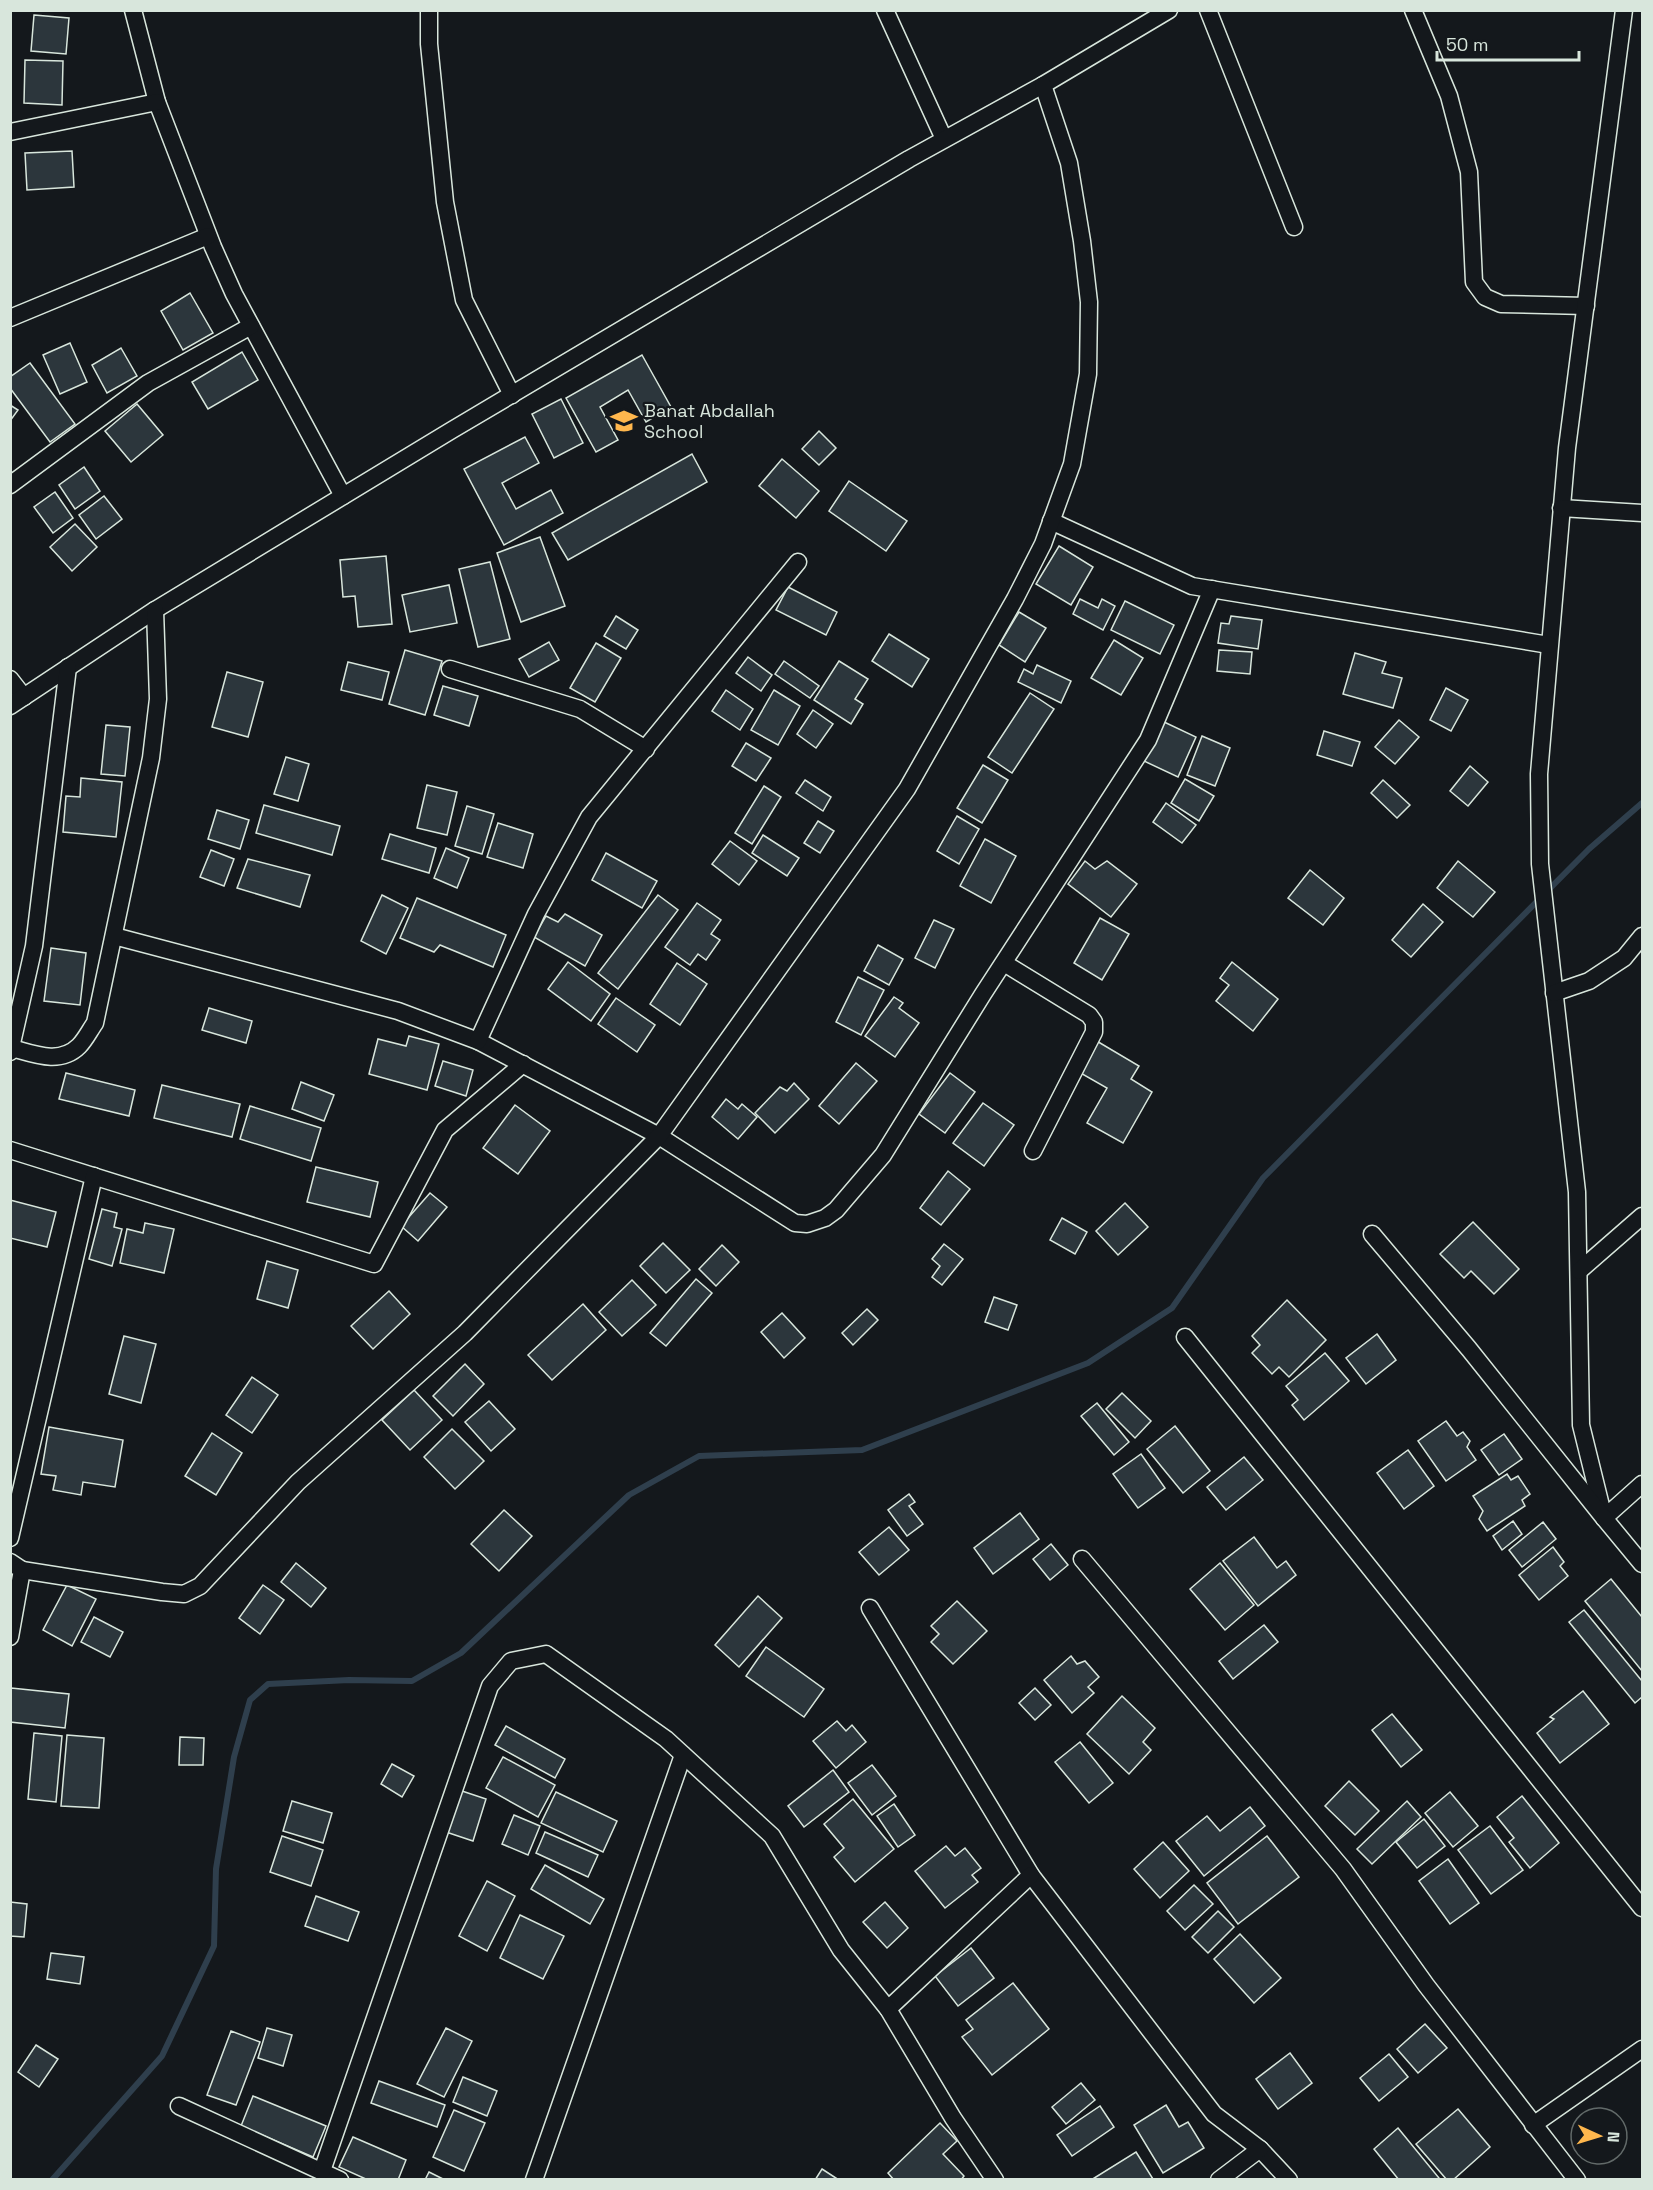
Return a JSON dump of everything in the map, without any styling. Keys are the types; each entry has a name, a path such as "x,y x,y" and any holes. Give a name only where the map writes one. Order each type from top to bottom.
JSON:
{"street":[{"path":"133,10 158,102 208,236 234,294 343,496"},
{"path":"429,10 429,44 444,202 464,300 512,395"},
{"path":"885,10 944,140"},
{"path":"10,679 17,701 155,610 343,496 944,140 1043,85 1169,10"},
{"path":"1208,10 1294,227"},
{"path":"1413,10 1449,96 1469,172 1474,282 1485,297 1500,304 1586,306"},
{"path":"1604,1518 1581,1425 1577,1192 1540,864 1539,774 1561,508 1624,10"},
{"path":"10,1637 16,1566 162,1592 184,1594 200,1586 298,1482 465,1333 659,1136 907,789 1015,599 1042,544 1072,464 1088,374 1089,303 1082,240 1068,164 1043,85"},
{"path":"10,132 158,102"},
{"path":"10,318 208,236"},
{"path":"10,485 148,383 251,326"},
{"path":"1561,508 1642,513"},
{"path":"1051,521 1192,586 1550,645"},
{"path":"478,1041 536,914 589,817 798,562"},
{"path":"114,936 398,1011 478,1041 659,1136 795,1223 807,1224 825,1218 836,1210 883,1155 1148,740 1212,589"},
{"path":"68,667 34,946 11,1050 50,1058 65,1055 78,1047 95,1023 151,758 158,699 155,610"},
{"path":"450,669 580,709 646,750"},
{"path":"1554,993 1589,981 1624,958 1642,936"},
{"path":"1004,963 1089,1015 1094,1022 1094,1032 1033,1151"},
{"path":"10,1150 374,1264 444,1130 523,1064"},
{"path":"10,1538 94,1176"},
{"path":"1580,1271 1642,1216"},
{"path":"1372,1234 1469,1349 1642,1564"},
{"path":"1185,1337 1642,1908"},
{"path":"1604,1518 1642,1484"},
{"path":"1082,1559 1343,1869 1426,1985 1577,2180"},
{"path":"870,1608 1031,1875 1214,2114 1260,2149 1289,2180"},
{"path":"322,2171 490,1686 512,1661 546,1654 666,1739 772,1836 841,1950 888,2009 953,2118 995,2180"},
{"path":"534,2180 683,1755"},
{"path":"888,2009 1031,1875"},
{"path":"1533,2125 1642,2049"},
{"path":"179,2106 340,2180"},
{"path":"1220,2180 1260,2149"}],"building":[{"path":"34,15 69,18 66,54 31,51"},
{"path":"25,60 63,61 62,105 24,103"},
{"path":"72,151 74,187 27,190 25,153"},
{"path":"190,293 213,333 183,350 161,311"},
{"path":"70,343 87,382 60,394 43,355"},
{"path":"121,348 137,376 107,393 92,365"},
{"path":"242,352 258,380 208,409 192,382"},
{"path":"642,355 671,407 646,422 628,390 600,407 618,440 596,452 566,398"},
{"path":"30,363 75,424 50,442 10,388 10,377"},
{"path":"561,399 583,443 554,458 532,414"},
{"path":"137,404 163,435 131,462 105,431"},
{"path":"10,405 18,410 10,421"},
{"path":"819,431 836,448 819,465 802,449"},
{"path":"525,437 539,463 502,483 516,509 551,490 563,513 504,545 464,469"},
{"path":"692,454 707,482 568,560 552,533"},
{"path":"782,459 819,491 796,518 759,486"},
{"path":"84,467 100,491 75,509 59,485"},
{"path":"849,481 907,521 886,551 829,511"},
{"path":"55,492 73,518 53,533 34,507"},
{"path":"104,496 122,519 96,539 79,515"},
{"path":"75,524 97,547 72,571 50,547"},
{"path":"540,537 565,606 521,622 497,553"},
{"path":"1059,546 1093,567 1071,605 1036,584"},
{"path":"386,556 392,624 358,627 355,596 343,597 340,560"},
{"path":"490,562 510,639 478,647 459,569"},
{"path":"449,585 457,623 410,632 402,595"},
{"path":"788,587 837,612 826,635 776,610"},
{"path":"1080,599 1098,608 1102,599 1115,606 1103,630 1073,614"},
{"path":"1125,601 1174,625 1160,654 1111,630"},
{"path":"1019,612 1046,628 1025,662 999,645"},
{"path":"616,616 638,630 626,649 604,636"},
{"path":"1231,616 1262,620 1258,649 1218,643 1221,623 1229,624"},
{"path":"889,634 929,659 912,687 872,661"},
{"path":"1114,640 1143,658 1121,695 1091,678"},
{"path":"549,642 559,660 529,677 519,659"},
{"path":"596,643 621,658 595,702 570,688"},
{"path":"405,650 442,661 425,715 389,704"},
{"path":"1219,650 1252,652 1250,674 1217,671"},
{"path":"1355,653 1386,662 1382,673 1402,678 1393,708 1343,694"},
{"path":"748,657 772,675 761,691 736,673"},
{"path":"784,661 819,686 810,698 775,674"},
{"path":"839,661 868,679 855,699 863,704 851,724 814,700"},
{"path":"348,662 389,672 382,700 341,690"},
{"path":"1037,665 1071,681 1061,703 1018,682 1024,669 1033,674"},
{"path":"227,672 263,682 248,737 212,727"},
{"path":"443,686 478,696 469,726 434,715"},
{"path":"1446,688 1468,700 1451,731 1430,720"},
{"path":"726,690 753,709 740,730 712,711"},
{"path":"774,690 800,706 778,745 751,730"},
{"path":"1030,693 1054,709 1012,773 988,757"},
{"path":"813,710 833,724 816,748 797,734"},
{"path":"1399,720 1419,737 1395,764 1375,747"},
{"path":"1162,721 1196,737 1178,777 1144,761"},
{"path":"106,725 130,727 125,776 101,774"},
{"path":"1324,731 1360,742 1352,766 1317,755"},
{"path":"1202,736 1230,748 1215,786 1187,775"},
{"path":"746,743 771,758 756,781 732,766"},
{"path":"286,757 309,764 298,801 274,794"},
{"path":"983,765 1008,780 982,823 957,808"},
{"path":"1470,766 1488,782 1468,806 1450,791"},
{"path":"81,778 122,782 116,837 63,832 66,796 80,797"},
{"path":"1185,779 1214,796 1199,821 1171,803"},
{"path":"805,780 831,797 823,811 796,793"},
{"path":"1383,780 1410,805 1397,818 1371,793"},
{"path":"427,785 457,792 447,835 417,828"},
{"path":"764,786 781,797 752,844 735,833"},
{"path":"1166,803 1196,825 1182,843 1153,822"},
{"path":"264,805 340,826 332,855 256,833"},
{"path":"467,806 494,814 482,854 455,846"},
{"path":"217,810 249,820 240,849 208,839"},
{"path":"957,816 979,829 959,864 937,851"},
{"path":"818,821 834,831 820,853 804,843"},
{"path":"498,823 533,834 523,868 487,857"},
{"path":"390,834 436,848 429,873 382,859"},
{"path":"763,835 799,858 787,876 752,853"},
{"path":"985,839 1016,856 991,903 960,886"},
{"path":"730,841 757,861 739,885 712,864"},
{"path":"446,848 469,858 457,888 434,878"},
{"path":"211,850 234,859 224,886 200,877"},
{"path":"606,853 657,881 642,908 592,880"},
{"path":"248,859 310,875 300,907 237,888"},
{"path":"1085,861 1095,869 1107,861 1137,884 1111,917 1068,884"},
{"path":"1458,861 1495,892 1473,917 1437,888"},
{"path":"1310,870 1344,898 1323,925 1288,898"},
{"path":"382,895 408,908 386,954 361,941"},
{"path":"658,895 678,910 618,989 598,973"},
{"path":"417,898 506,935 493,967 440,945 434,952 400,938"},
{"path":"697,903 721,920 711,934 720,940 706,960 698,954 690,965 665,947"},
{"path":"1423,904 1443,922 1411,957 1392,940"},
{"path":"565,914 602,935 585,966 534,937 546,916 558,922"},
{"path":"1100,918 1129,934 1102,980 1074,963"},
{"path":"934,920 954,929 935,968 915,958"},
{"path":"878,945 903,959 889,985 864,971"},
{"path":"51,948 86,953 80,1005 44,1001"},
{"path":"568,962 610,994 591,1021 548,989"},
{"path":"1232,962 1278,999 1253,1031 1216,1001 1229,985 1220,978"},
{"path":"677,963 707,984 680,1025 650,1004"},
{"path":"858,977 884,990 861,1035 836,1022"},
{"path":"894,997 903,1003 899,1008 919,1023 895,1057 865,1036"},
{"path":"616,998 655,1025 637,1052 598,1024"},
{"path":"209,1008 252,1021 246,1043 202,1030"},
{"path":"409,1036 439,1044 427,1090 369,1074 378,1039 406,1046"},
{"path":"1095,1040 1139,1066 1131,1079 1152,1092 1123,1143 1087,1123 1107,1088 1077,1071"},
{"path":"443,1061 473,1070 466,1096 435,1086"},
{"path":"856,1063 877,1081 839,1124 819,1106"},
{"path":"66,1073 135,1090 129,1116 59,1099"},
{"path":"950,1073 975,1092 945,1133 919,1114"},
{"path":"301,1082 334,1095 324,1121 292,1109"},
{"path":"794,1083 809,1099 775,1133 755,1113 780,1087 787,1091"},
{"path":"162,1085 240,1104 232,1137 154,1118"},
{"path":"726,1099 738,1109 742,1104 757,1117 738,1139 712,1117"},
{"path":"983,1103 1014,1125 984,1166 953,1143"},
{"path":"515,1105 550,1131 518,1174 483,1148"},
{"path":"250,1106 321,1128 311,1161 240,1139"},
{"path":"316,1167 378,1182 370,1217 307,1202"},
{"path":"948,1171 970,1189 941,1225 920,1208"},
{"path":"430,1193 447,1207 418,1241 401,1226"},
{"path":"10,1200 56,1212 47,1247 10,1238"},
{"path":"1125,1203 1148,1227 1118,1255 1096,1231"},
{"path":"102,1209 117,1213 114,1227 122,1229 112,1266 89,1259"},
{"path":"1062,1218 1087,1232 1075,1254 1050,1240"},
{"path":"1473,1222 1519,1269 1494,1294 1471,1271 1464,1278 1440,1254"},
{"path":"145,1223 174,1229 164,1273 120,1263 127,1229 143,1233"},
{"path":"663,1243 690,1270 666,1293 640,1266"},
{"path":"944,1244 963,1259 942,1285 932,1277 940,1266 932,1259"},
{"path":"722,1245 739,1262 716,1286 699,1269"},
{"path":"267,1261 298,1270 288,1308 257,1299"},
{"path":"696,1279 712,1293 666,1346 650,1333"},
{"path":"632,1280 656,1305 622,1336 599,1312"},
{"path":"389,1291 410,1314 373,1349 351,1326"},
{"path":"994,1297 1017,1305 1008,1330 985,1322"},
{"path":"1287,1300 1326,1340 1289,1377 1279,1367 1272,1374 1252,1353 1260,1345 1252,1336"},
{"path":"583,1304 606,1330 552,1380 528,1355"},
{"path":"867,1309 878,1320 853,1345 842,1333"},
{"path":"782,1313 805,1338 784,1358 761,1332"},
{"path":"1377,1334 1396,1360 1366,1384 1346,1358"},
{"path":"124,1336 156,1344 141,1403 109,1394"},
{"path":"1325,1353 1349,1381 1304,1420 1292,1405 1298,1400 1286,1386"},
{"path":"465,1364 484,1384 453,1416 433,1396"},
{"path":"252,1377 278,1395 252,1433 226,1415"},
{"path":"414,1390 442,1420 410,1450 382,1420"},
{"path":"1122,1393 1151,1421 1135,1438 1106,1409"},
{"path":"489,1401 515,1429 491,1451 465,1422"},
{"path":"1097,1403 1129,1442 1114,1455 1081,1416"},
{"path":"1446,1421 1457,1436 1463,1432 1470,1441 1467,1447 1476,1460 1446,1481 1418,1441"},
{"path":"1175,1426 1210,1471 1183,1493 1147,1449"},
{"path":"49,1427 123,1440 115,1487 83,1482 81,1495 53,1490 56,1476 41,1474"},
{"path":"452,1429 484,1461 455,1489 424,1457"},
{"path":"212,1433 242,1453 216,1495 185,1476"},
{"path":"1504,1434 1522,1459 1499,1475 1481,1450"},
{"path":"1408,1450 1434,1486 1404,1509 1377,1473"},
{"path":"1141,1454 1165,1488 1138,1508 1113,1474"},
{"path":"1244,1457 1263,1480 1226,1510 1207,1487"},
{"path":"1507,1474 1511,1480 1518,1476 1530,1494 1522,1500 1525,1506 1487,1531 1479,1519 1483,1511 1473,1496"},
{"path":"909,1494 915,1502 909,1506 923,1524 907,1536 888,1510"},
{"path":"504,1510 532,1536 499,1571 471,1544"},
{"path":"1020,1513 1039,1539 993,1574 974,1548"},
{"path":"1513,1521 1522,1534 1502,1550 1493,1536"},
{"path":"1543,1522 1556,1539 1522,1567 1509,1550"},
{"path":"889,1527 909,1550 879,1575 859,1552"},
{"path":"1254,1537 1277,1568 1286,1561 1296,1575 1258,1606 1223,1561"},
{"path":"1051,1544 1068,1565 1050,1580 1033,1559"},
{"path":"1553,1547 1564,1562 1560,1566 1568,1576 1539,1600 1519,1575"},
{"path":"296,1563 326,1588 311,1607 281,1582"},
{"path":"1220,1563 1254,1605 1225,1630 1190,1589"},
{"path":"1611,1579 1642,1617 1642,1671 1585,1601"},
{"path":"67,1585 96,1599 72,1646 43,1630"},
{"path":"263,1585 284,1600 260,1634 239,1618"},
{"path":"758,1596 782,1618 739,1667 715,1645"},
{"path":"957,1601 987,1631 953,1664 931,1642 939,1634 931,1626"},
{"path":"1584,1610 1642,1681 1642,1697 1635,1703 1569,1622"},
{"path":"94,1617 123,1632 110,1657 81,1642"},
{"path":"1264,1625 1278,1642 1233,1679 1219,1661"},
{"path":"766,1647 824,1689 804,1717 746,1676"},
{"path":"1071,1656 1077,1664 1085,1661 1099,1677 1088,1687 1094,1693 1072,1713 1044,1680"},
{"path":"11,1688 69,1694 65,1728 10,1722"},
{"path":"1035,1688 1051,1705 1035,1720 1019,1703"},
{"path":"1583,1691 1609,1724 1560,1763 1537,1733 1554,1719 1550,1717"},
{"path":"1122,1696 1155,1728 1143,1742 1151,1750 1129,1774 1087,1734"},
{"path":"1392,1714 1422,1750 1401,1767 1372,1730"},
{"path":"837,1721 846,1731 852,1725 866,1742 836,1768 813,1741"},
{"path":"506,1726 565,1759 555,1778 495,1745"},
{"path":"34,1733 62,1736 56,1802 28,1799"},
{"path":"67,1735 104,1738 99,1808 61,1806"},
{"path":"180,1737 204,1738 203,1765 179,1765"},
{"path":"1080,1742 1113,1783 1089,1803 1055,1762"},
{"path":"503,1757 555,1785 538,1817 486,1788"},
{"path":"392,1764 414,1776 402,1797 381,1784"},
{"path":"872,1765 896,1796 872,1815 848,1783"},
{"path":"833,1770 849,1792 804,1827 788,1806"},
{"path":"1349,1781 1379,1811 1355,1835 1325,1806"},
{"path":"456,1789 486,1799 473,1841 443,1831"},
{"path":"556,1792 617,1821 603,1852 541,1823"},
{"path":"1450,1792 1478,1826 1453,1847 1425,1813"},
{"path":"1522,1796 1559,1843 1530,1868 1509,1842 1514,1838 1497,1817"},
{"path":"853,1799 894,1849 855,1882 834,1857 844,1848 824,1824"},
{"path":"292,1801 332,1813 323,1843 283,1831"},
{"path":"1407,1801 1421,1817 1372,1864 1357,1849"},
{"path":"894,1804 915,1835 898,1847 877,1816"},
{"path":"1250,1807 1265,1826 1204,1876 1176,1841 1207,1816 1220,1831"},
{"path":"514,1815 540,1826 528,1855 502,1844"},
{"path":"1424,1819 1445,1846 1417,1868 1396,1842"},
{"path":"1490,1826 1523,1870 1491,1894 1458,1850"},
{"path":"545,1832 598,1855 588,1877 536,1853"},
{"path":"282,1836 323,1850 311,1886 270,1872"},
{"path":"1267,1836 1299,1877 1238,1924 1207,1883"},
{"path":"1163,1842 1189,1871 1160,1898 1134,1869"},
{"path":"946,1846 955,1856 965,1848 981,1868 972,1875 978,1882 945,1908 915,1871"},
{"path":"1448,1859 1479,1903 1450,1924 1419,1881"},
{"path":"545,1865 604,1899 590,1924 531,1889"},
{"path":"487,1881 515,1896 487,1951 459,1936"},
{"path":"1194,1885 1213,1904 1185,1930 1167,1911"},
{"path":"316,1896 359,1912 348,1941 305,1926"},
{"path":"10,1902 27,1904 24,1937 10,1936"},
{"path":"885,1902 908,1928 887,1948 863,1922"},
{"path":"1218,1911 1234,1927 1208,1953 1192,1937"},
{"path":"520,1915 564,1936 543,1979 500,1958"},
{"path":"1240,1934 1281,1978 1254,2003 1214,1959"},
{"path":"971,1948 994,1978 958,2006 935,1976"},
{"path":"51,1953 84,1957 80,1984 47,1979"},
{"path":"1013,1983 1049,2029 992,2075 962,2037 973,2029 966,2020"},
{"path":"1425,2024 1447,2048 1418,2073 1397,2049"},
{"path":"267,2028 292,2035 283,2066 258,2058"},
{"path":"446,2028 472,2041 444,2097 417,2084"},
{"path":"231,2031 260,2042 236,2105 207,2095"},
{"path":"36,2045 58,2059 39,2087 18,2072"},
{"path":"1290,2053 1312,2083 1278,2109 1256,2079"},
{"path":"1389,2054 1408,2077 1379,2101 1360,2078"},
{"path":"463,2077 497,2091 487,2116 453,2102"},
{"path":"379,2081 445,2105 437,2127 371,2103"},
{"path":"1081,2083 1095,2100 1066,2124 1052,2107"},
{"path":"253,2096 326,2126 313,2157 241,2126"},
{"path":"1166,2105 1179,2127 1188,2122 1204,2148 1163,2173 1134,2125"},
{"path":"1100,2106 1114,2127 1072,2156 1057,2135"},
{"path":"1458,2109 1490,2147 1453,2180 1447,2180 1416,2144"},
{"path":"454,2110 485,2123 464,2171 433,2157"},
{"path":"940,2123 957,2141 943,2154 964,2176 961,2180 894,2180 888,2173"},
{"path":"1398,2128 1439,2178 1436,2180 1399,2180 1374,2149"},
{"path":"353,2137 406,2160 398,2180 368,2180 339,2167"},
{"path":"1136,2152 1153,2179 1091,2180"},
{"path":"822,2169 839,2180 815,2180"},
{"path":"429,2172 445,2180 425,2180"}],"waterway":[{"path":"52,2180 162,2056 214,1946 216,1869 234,1757 250,1700 268,1684 349,1680 412,1681 461,1653 629,1495 699,1456 862,1450 1088,1363 1172,1308 1263,1178 1589,849 1642,803"}],"place":[{"name":"Banat Abdallah School","path":"624,421"}]}
